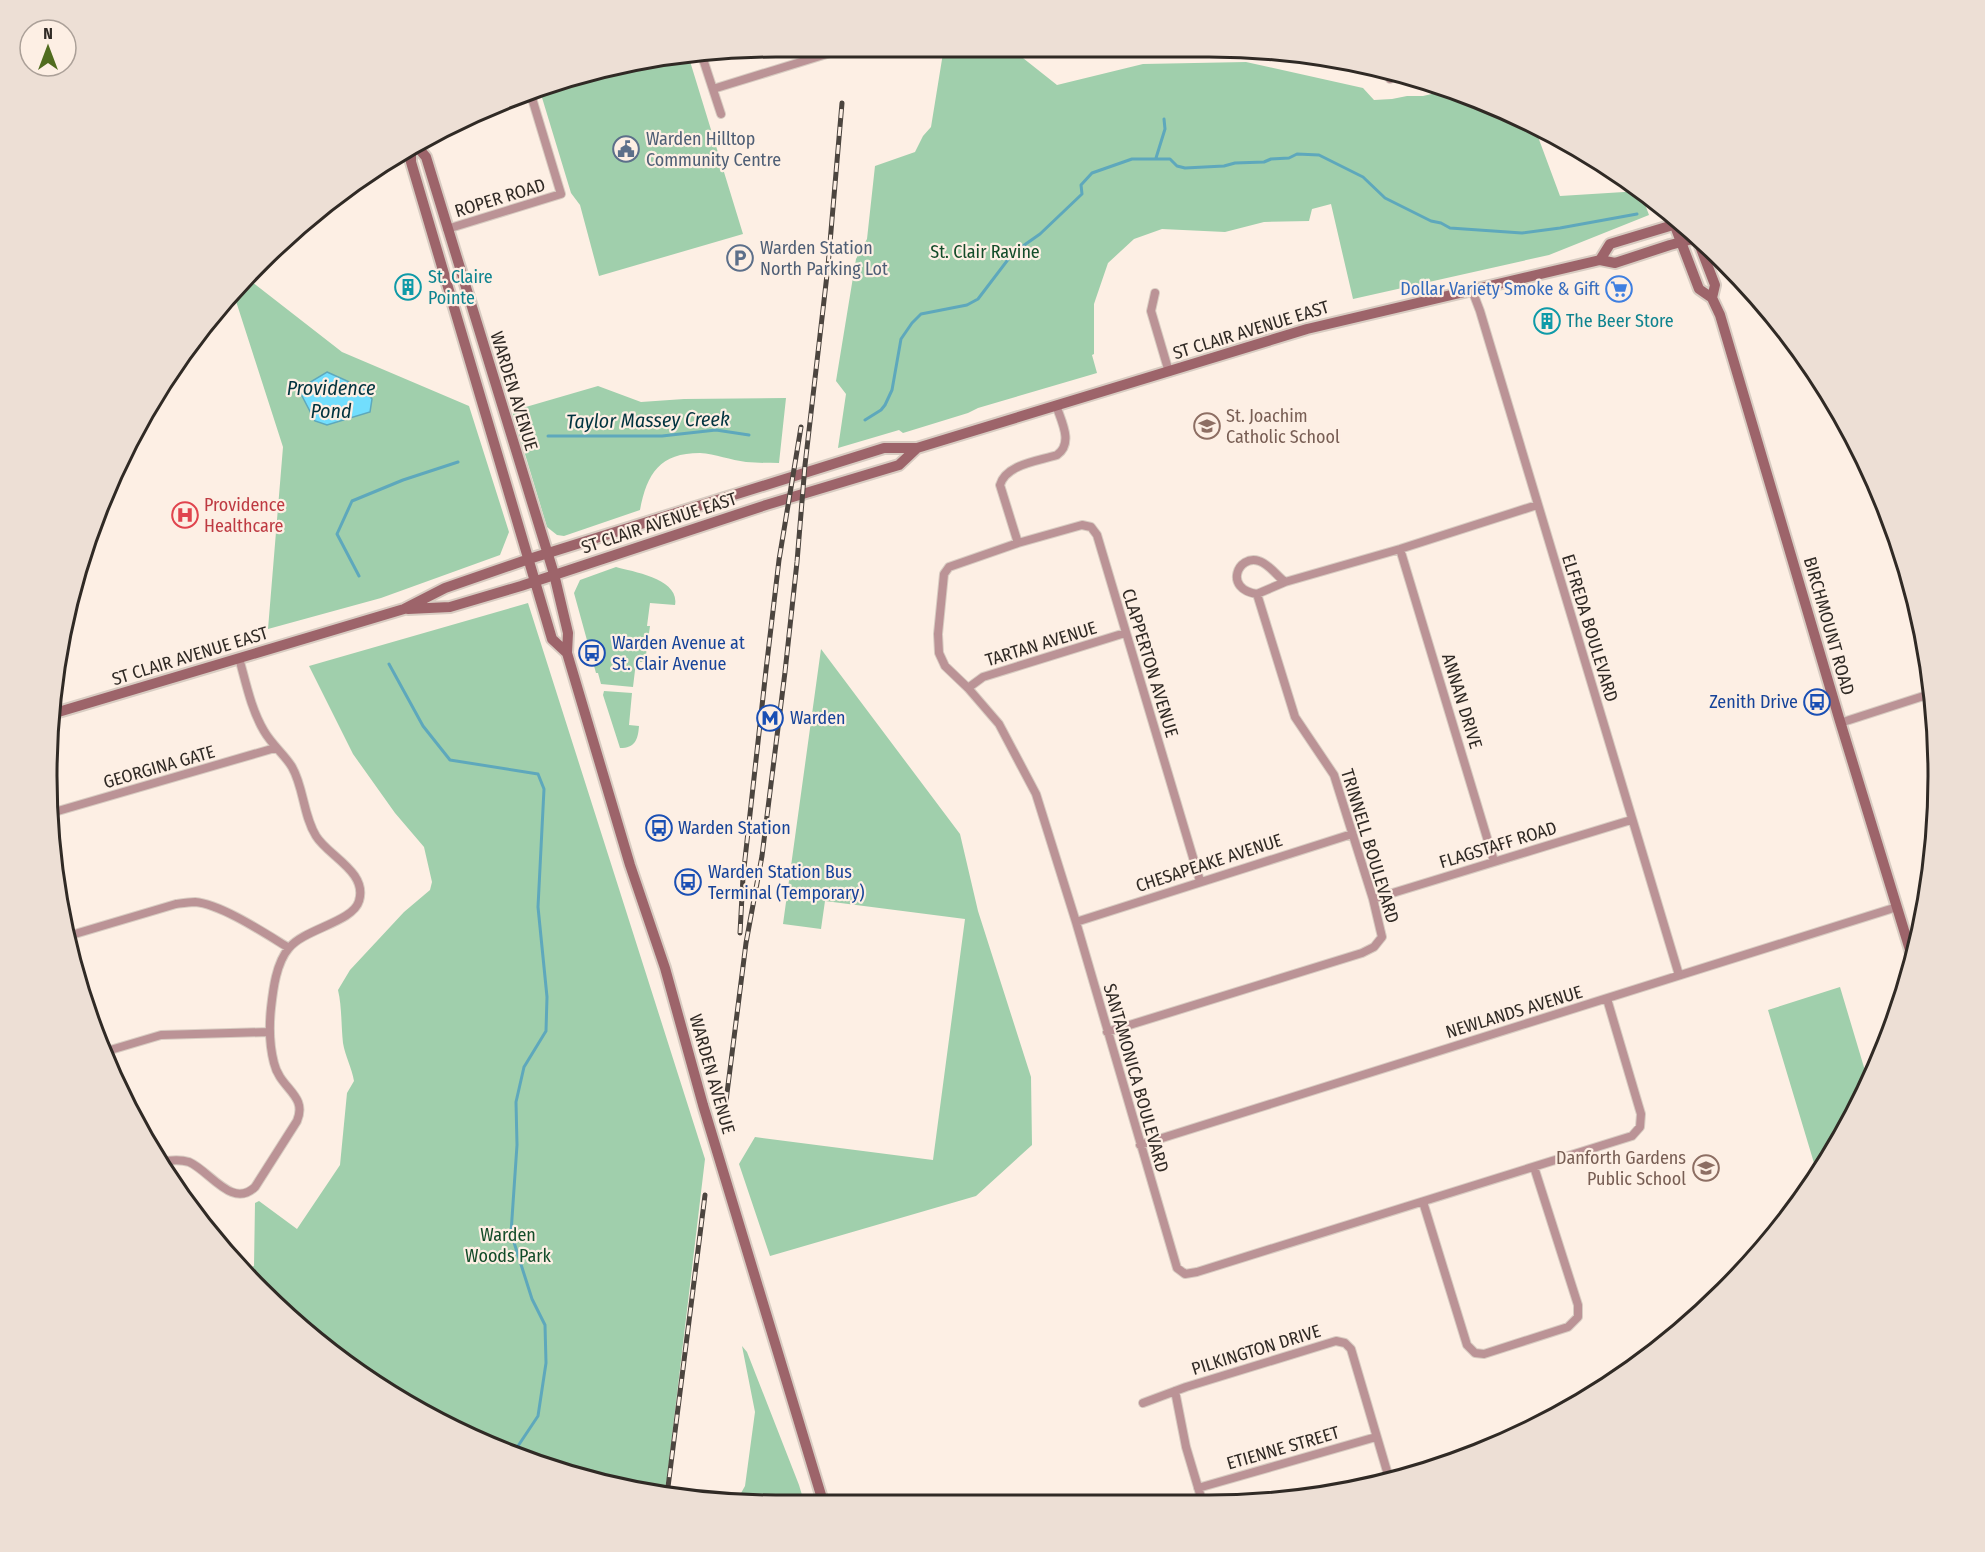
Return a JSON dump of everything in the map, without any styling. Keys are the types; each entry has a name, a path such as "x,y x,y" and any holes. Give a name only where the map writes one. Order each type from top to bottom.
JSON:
{"main road":[{"name":"WARDEN AVENUE","path":"420,151 426,157 554,574 568,633 567,652 630,864 665,968 703,1105 821,1495"},
{"name":"WARDEN AVENUE","path":"411,156 411,162 552,639 567,652"},
{"name":"ST CLAIR AVENUE EAST","path":"1600,260 1610,244 1671,225"},
{"name":"BIRCHMOUNT ROAD","path":"1681,233 1699,290 1712,298 1720,315 1840,723 1908,943"},
{"name":"ST CLAIR AVENUE EAST","path":"61,711 405,609 445,588 529,559 884,448 916,448 1307,329 1600,260 1615,263 1688,240"},
{"name":"BIRCHMOUNT ROAD","path":"1704,256 1715,285 1712,298"},
{"name":"ST CLAIR AVENUE EAST","path":"405,609 450,607 535,581 766,505 899,465 916,448"}],"street":[{"path":"713,89 817,57"},
{"path":"704,61 721,114"},
{"name":"ROPER ROAD","path":"447,230 561,195 532,100"},
{"name":"ELFREDA BOULEVARD","path":"1472,290 1679,975"},
{"path":"1155,293 1151,311 1169,372"},
{"path":"1018,543 1000,484 1009,471 1061,452 1066,440 1056,405"},
{"path":"1285,582 1263,563 1251,560 1239,570 1237,580 1247,593 1257,594 1285,582 1400,549 1537,505"},
{"name":"CLAPPERTON AVENUE","path":"1018,543 1082,525 1091,527 1097,535 1200,881"},
{"name":"SANTAMONICA BOULEVARD","path":"1018,543 949,567 944,574 938,634 939,653 945,666 968,688 999,724 1032,783 1076,922 1177,1268 1185,1274 1197,1272 1632,1136 1640,1127 1641,1114 1607,999"},
{"name":"ANNAN DRIVE","path":"1400,549 1494,861"},
{"name":"TRINNELL BOULEVARD","path":"1107,1032 1374,947 1382,938 1373,899 1334,775 1295,717 1257,594"},
{"name":"TARTAN AVENUE","path":"968,688 983,677 1125,633"},
{"path":"169,1161 188,1162 199,1167 228,1191 237,1194 249,1194 255,1187 301,1111 299,1101 281,1081 274,1064 269,1032 277,974 289,948 305,935 345,916 355,909 359,901 360,891 354,876 317,838 309,821 292,767 275,748 263,729 253,708 239,658"},
{"path":"1840,723 1923,696"},
{"name":"GEORGINA GATE","path":"58,811 275,748"},
{"name":"FLAGSTAFF ROAD","path":"1373,899 1631,820"},
{"name":"CHESAPEAKE AVENUE","path":"1076,922 1352,834"},
{"path":"75,934 177,904 195,902 226,912 289,948"},
{"name":"NEWLANDS AVENUE","path":"1140,1145 1897,907"},
{"path":"111,1050 161,1035 269,1032"},
{"path":"1423,1202 1467,1345 1475,1353 1484,1354 1568,1327 1578,1317 1578,1305 1534,1167"},
{"name":"PILKINGTON DRIVE","path":"1143,1403 1336,1341 1345,1343 1351,1349 1387,1473"},
{"path":"1175,1391 1186,1447 1200,1495"},
{"name":"ETIENNE STREET","path":"1198,1488 1376,1437"}],"green space":[{"name":"St. Clair Ravine","path":"942,57 1022,57 1057,85 1143,64 1246,62 1363,88 1374,100 1435,93 1440,95 1538,137 1560,196 1627,192 1645,205 1649,215 1549,255 1353,299 1331,204 1312,209 1309,221 1264,222 1225,232 1162,229 1134,239 1108,263 1094,304 1094,354 1092,355 1097,373 903,433 899,430 838,448 846,394 836,381 856,259 867,239 875,166 915,152 923,136 931,127"},
{"path":"690,62 743,234 599,276 580,205 571,193 542,96 590,81"},
{"path":"253,283 342,352 469,406 509,532 500,555 381,598 268,629 283,447 236,301"},
{"path":"598,386 641,402 684,399 786,398 779,463 746,462 700,453 675,457 665,461 652,476 640,510 564,536 557,535 547,527 512,411"},
{"path":"616,567 654,578 670,589 675,596 675,605 650,603 647,626 650,626 645,662 636,662 633,687 601,684 574,593 580,580"},
{"name":"Warden Woods Park","path":"528,603 705,1159 666,1486 590,1471 545,1457 458,1421 416,1399 338,1346 302,1317 251,1267 254,1266 255,1203 259,1201 297,1229 340,1165 347,1093 354,1081 343,1043 338,990 350,970 404,912 430,890 432,882 424,847 395,813 353,754 309,666"},
{"path":"821,649 960,834 978,911 1031,1077 1032,1145 976,1196 770,1256 739,1164 755,1137 933,1160 965,919 825,901 821,929 783,924"},
{"path":"604,691 632,693 629,725 639,726 637,739 629,747 620,748 603,695"},
{"path":"1840,987 1865,1070 1832,1136 1814,1164 1768,1010"},
{"path":"742,1346 747,1352 802,1495 741,1494 745,1486 755,1412"}],"water":[{"name":"Providence Pond","path":"327,372 363,388 372,399 370,412 327,425 315,421 301,394 307,384"}],"waterway":[{"path":"1156,158 1165,129 1164,119"},
{"name":"Taylor Massey Creek","path":"865,420 885,405 892,390 901,339 921,314 967,305 978,299 1013,253 1040,234 1082,194 1081,185 1092,173 1132,159 1170,159 1177,166 1185,168 1264,162 1271,159 1289,158 1297,154 1319,155 1363,177 1385,198 1450,228 1522,233 1637,214"},
{"name":"Taylor Massey Creek","path":"548,436 662,436 716,430 749,435"},
{"name":"Taylor Massey Creek","path":"359,576 337,534 352,501 403,480 458,462"},
{"name":"Taylor Massey Creek","path":"389,664 423,726 450,760 538,774 544,789 538,907 547,997 546,1031 524,1067 516,1102 517,1145 511,1233 532,1299 545,1325 546,1363 538,1416 518,1446"}],"railway":[{"path":"726,1101 746,943 762,856 785,672 805,465 828,266 842,103"},
{"path":"740,933 743,877 779,560 801,427"},
{"path":"668,1487 705,1195"}],"place":[{"name":"Warden Hilltop Community Centre","path":"626,149"},
{"name":"Warden Station North Parking Lot","path":"740,258"},
{"name":"St. Claire Pointe","path":"408,287"},
{"name":"Dollar Variety Smoke & Gift","path":"1619,289"},
{"name":"The Beer Store","path":"1547,321"},
{"name":"St. Joachim Catholic School","path":"1207,426"},
{"name":"Providence Healthcare","path":"185,515"},
{"name":"Warden Avenue at St. Clair Avenue","path":"592,653"},
{"name":"Zenith Drive","path":"1817,702"},
{"name":"Warden","path":"770,718"},
{"name":"Warden Station","path":"659,828"},
{"name":"Warden Station Bus Terminal (Temporary)","path":"688,882"},
{"name":"Danforth Gardens Public School","path":"1706,1168"}]}
